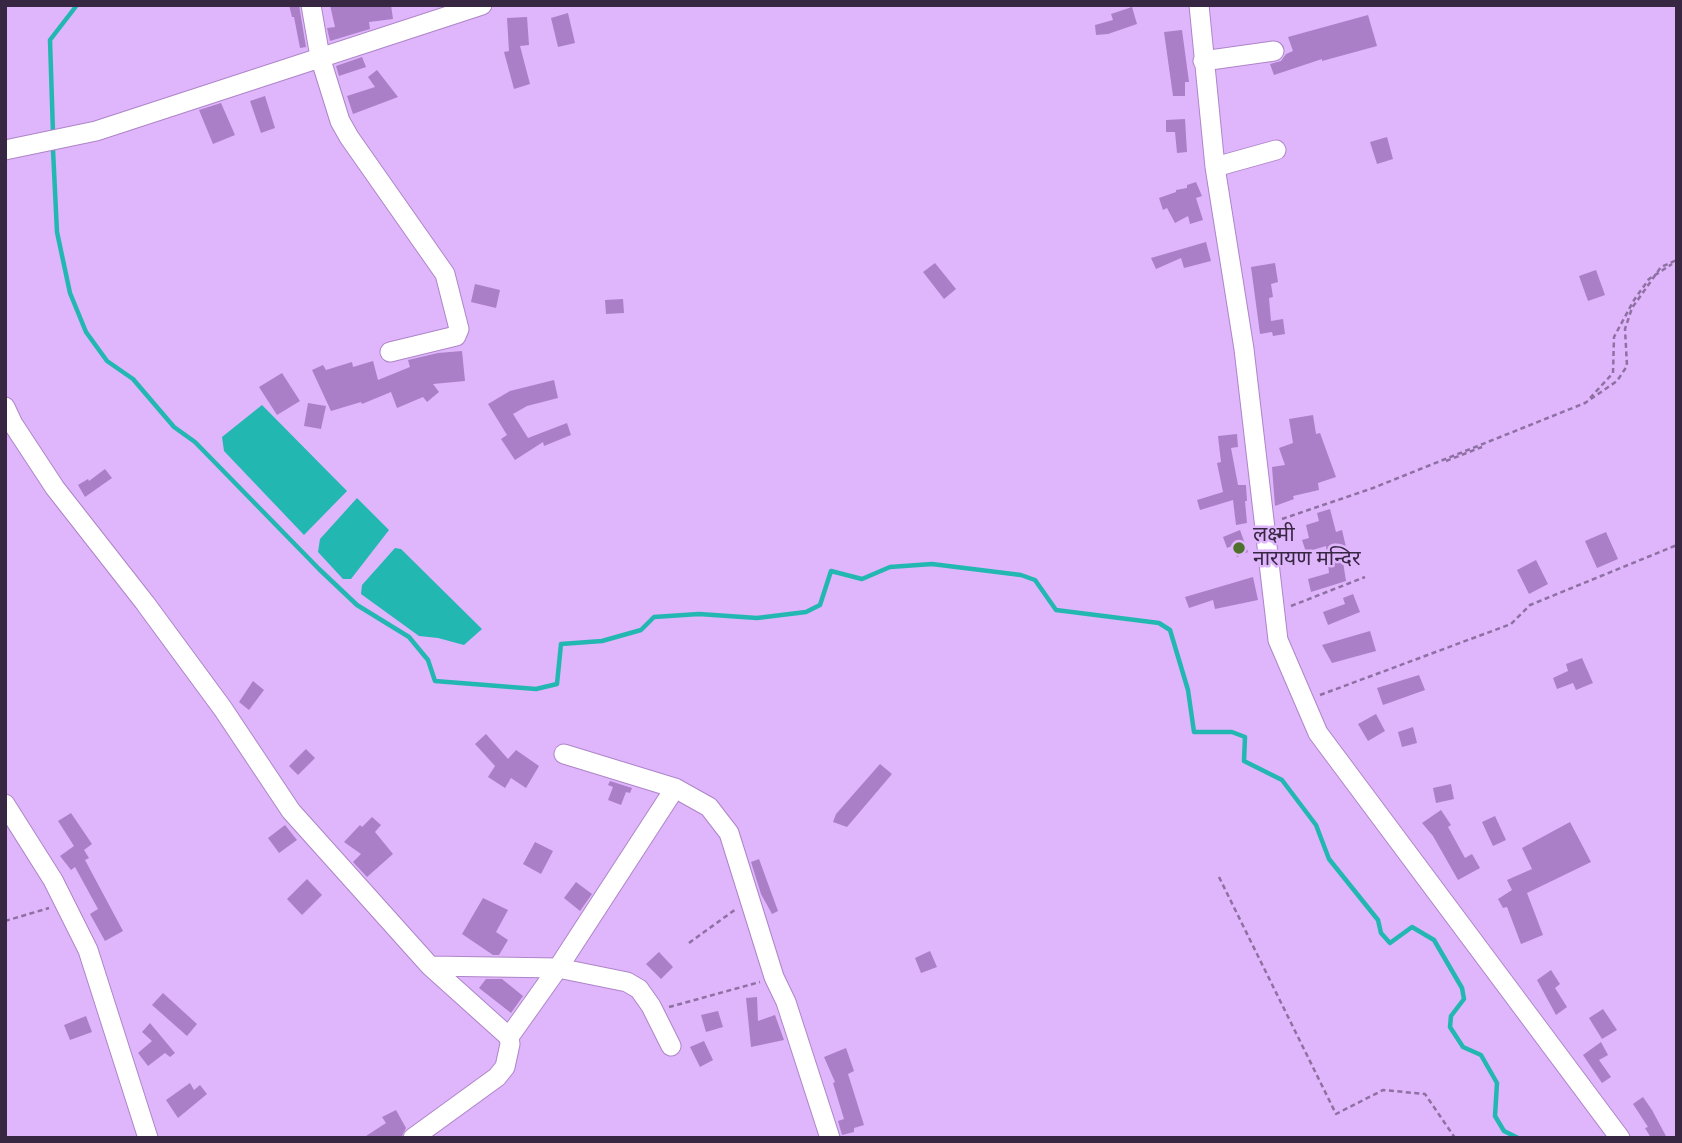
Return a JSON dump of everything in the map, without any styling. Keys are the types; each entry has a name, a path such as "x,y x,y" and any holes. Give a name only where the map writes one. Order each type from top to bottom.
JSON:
{"street":[{"path":"311,5 320,57 344,130 445,274 459,329 456,336 390,352"},
{"path":"5,150 96,131 482,5"},
{"path":"1199,5 1215,167 1244,349 1278,640 1318,733 1620,1138"},
{"path":"1203,61 1274,51"},
{"path":"1215,167 1276,150"},
{"path":"5,407 13,424 55,488 161,624 223,709 291,811 430,966 509,1037"},
{"path":"564,754 675,788 709,807 729,832 774,978 786,1002 830,1138"},
{"path":"413,1138 497,1077 505,1068 509,1057 509,1037 558,968 675,788"},
{"path":"5,804 53,880 88,950 148,1138"},
{"path":"430,966 558,968 627,982 639,989 651,1006 671,1046"}],"path":[{"path":"1265,524 1373,488 1585,403 1617,380 1627,366 1625,329 1632,308 1661,267 1677,261"},
{"path":"1265,524 1462,455 1588,400 1613,373 1614,337 1634,300 1649,279 1677,261"},
{"path":"1304,701 1397,664 1511,624 1530,605 1677,545"},
{"path":"1275,612 1365,578"},
{"path":"1219,877 1336,1114 1383,1090 1425,1094 1455,1138"},
{"path":"689,943 750,899"},
{"path":"5,921 64,903"},
{"path":"651,1006 658,1010 774,978"}],"shaded area":[{"path":"262,405 347,491 304,535 224,451 222,437"},
{"path":"357,498 389,530 351,579 343,579 318,552 320,539"},
{"path":"395,548 401,549 482,629 464,645 419,636 361,594 362,585"}],"building":[{"path":"289,5 299,5 306,47 300,48"},
{"path":"330,5 391,5 393,19 369,22 370,29 330,41 327,28 335,27"},
{"path":"1132,7 1137,24 1108,34 1096,35 1095,25 1113,20 1111,14"},
{"path":"568,13 575,43 558,47 551,18"},
{"path":"1368,15 1377,46 1322,59 1274,75 1270,64 1281,61 1286,54 1293,51 1288,37"},
{"path":"527,17 529,45 520,46 530,84 514,89 504,52 509,51 507,18"},
{"path":"1182,30 1189,82 1185,82 1185,96 1173,96 1164,32"},
{"path":"362,57 366,67 339,76 336,66"},
{"path":"377,70 398,97 353,114 347,96 375,87 368,77"},
{"path":"265,96 275,128 261,133 250,101"},
{"path":"221,103 235,135 213,144 199,110"},
{"path":"1185,119 1187,152 1177,153 1175,132 1166,132 1166,120"},
{"path":"1387,137 1393,159 1377,164 1370,142"},
{"path":"1196,182 1202,196 1196,198 1203,220 1190,224 1188,216 1175,223 1167,208 1163,210 1159,198"},
{"path":"1206,242 1211,261 1184,268 1181,258 1156,269 1151,258"},
{"path":"935,263 956,289 944,299 923,272"},
{"path":"1275,263 1278,282 1271,284 1271,321 1283,319 1285,334 1273,336 1272,332 1260,334 1251,267"},
{"path":"1596,270 1605,295 1588,301 1579,276"},
{"path":"475,284 500,290 496,308 471,302"},
{"path":"623,299 624,313 606,314 605,300"},
{"path":"462,351 465,381 433,384 439,392 427,402 423,397 397,408 391,392 362,404 361,402 331,411 312,370 323,365 326,370 352,362 353,367 373,361 378,380 410,367 408,360"},
{"path":"282,373 300,401 277,415 259,387"},
{"path":"554,380 558,398 527,406 513,414 528,438 567,423 571,435 544,446 543,442 515,460 501,439 507,435 488,404 510,391"},
{"path":"308,403 326,406 321,429 304,426"},
{"path":"1313,415 1316,434 1320,433 1336,477 1318,483 1319,490 1293,496 1294,499 1275,506 1272,467 1285,465 1279,448 1293,443 1289,419"},
{"path":"1237,434 1238,447 1231,448 1238,485 1246,485 1247,523 1236,525 1233,500 1200,510 1197,500 1223,492 1217,463 1221,462 1218,436"},
{"path":"105,469 112,478 85,497 78,485 88,479 89,481"},
{"path":"1330,509 1336,532 1342,530 1346,547 1341,549 1346,581 1311,592 1308,579 1329,573 1326,546 1306,552 1302,540 1309,538 1306,525 1319,521 1317,513"},
{"path":"1240,530 1248,552 1237,557 1232,546 1227,548 1223,537"},
{"path":"1606,532 1618,559 1597,568 1585,541"},
{"path":"1536,560 1548,584 1529,594 1517,570"},
{"path":"1253,577 1258,600 1215,609 1213,600 1189,608 1185,597"},
{"path":"1353,594 1360,612 1328,625 1323,612 1345,604 1343,598"},
{"path":"1370,631 1376,651 1332,663 1322,645"},
{"path":"1582,658 1593,683 1576,690 1573,683 1557,689 1553,678 1568,671 1566,664"},
{"path":"1419,675 1425,690 1383,705 1377,688"},
{"path":"253,681 264,690 249,710 239,702"},
{"path":"1376,714 1385,731 1368,741 1358,724"},
{"path":"1413,727 1417,743 1402,747 1398,732"},
{"path":"486,734 508,759 516,750 539,766 526,788 511,778 505,788 488,777 495,766 475,744"},
{"path":"306,749 315,758 298,775 289,766"},
{"path":"880,764 892,774 847,827 833,822 836,814"},
{"path":"610,781 632,788 630,793 626,792 621,805 608,800 613,787 608,785"},
{"path":"1451,784 1454,799 1436,803 1433,788"},
{"path":"1441,810 1451,825 1448,827 1465,858 1472,854 1480,868 1458,880 1433,836 1422,823"},
{"path":"71,813 92,844 84,850 89,858 85,860 123,931 105,941 90,914 98,909 75,867 71,870 60,856 74,846 58,821"},
{"path":"1495,816 1506,840 1493,846 1482,822"},
{"path":"372,817 381,825 375,832 393,854 367,877 353,862 361,854 344,842"},
{"path":"1570,822 1591,862 1527,893 1543,935 1521,944 1507,907 1503,908 1498,899 1512,890 1507,880 1532,869 1522,848"},
{"path":"285,825 297,840 279,853 268,838"},
{"path":"535,842 553,851 541,874 523,864"},
{"path":"759,859 778,911 772,914 761,894 751,862"},
{"path":"307,879 322,895 302,915 287,899"},
{"path":"576,882 592,894 580,911 564,898"},
{"path":"483,898 508,910 496,932 508,940 499,955 493,955 462,934"},
{"path":"930,951 937,967 921,973 915,958"},
{"path":"659,952 673,967 661,979 646,964"},
{"path":"1551,970 1560,984 1555,988 1567,1007 1556,1015 1537,980"},
{"path":"486,979 502,979 523,996 511,1013 479,988"},
{"path":"163,993 197,1024 187,1036 152,1005"},
{"path":"757,997 758,1021 775,1015 784,1040 751,1047 746,998"},
{"path":"1603,1009 1617,1030 1602,1039 1589,1018"},
{"path":"718,1011 723,1027 706,1032 701,1015"},
{"path":"86,1016 92,1032 70,1040 64,1025"},
{"path":"150,1023 175,1053 170,1057 165,1053 148,1066 138,1053 152,1041 142,1032"},
{"path":"704,1041 713,1060 700,1067 690,1047"},
{"path":"1601,1042 1608,1055 1599,1060 1611,1077 1602,1083 1583,1055"},
{"path":"846,1048 854,1071 848,1074 864,1125 854,1128 854,1132 842,1135 838,1121 844,1119 833,1083 835,1082 824,1057"},
{"path":"190,1083 194,1090 200,1085 207,1094 178,1118 166,1100"},
{"path":"1643,1097 1667,1138 1651,1138 1645,1128 1648,1127 1633,1104"},
{"path":"396,1110 406,1128 401,1138 363,1138 386,1123 382,1117"}],"waterway":[{"path":"53,133 50,40 77,5"},
{"path":"53,150 57,232 70,293 86,332 107,361 133,379 174,427 195,442 357,605 409,637 428,660 435,681 536,689 557,684 561,644 602,641 641,630 654,617 699,614 757,618 806,612 820,605 831,571 862,579 890,567 932,564 1021,575 1035,580 1056,610 1159,623 1170,630 1188,690 1194,732 1232,732 1245,737 1244,761 1282,780 1316,825 1329,859 1378,920 1381,933 1390,943 1412,927 1434,940 1462,988 1464,999 1451,1016 1450,1027 1463,1047 1481,1055 1497,1083 1495,1116 1504,1131 1518,1138"}],"place":[{"name":"लक्ष्मी नारायण मन्दिर","path":"1239,548"}]}
